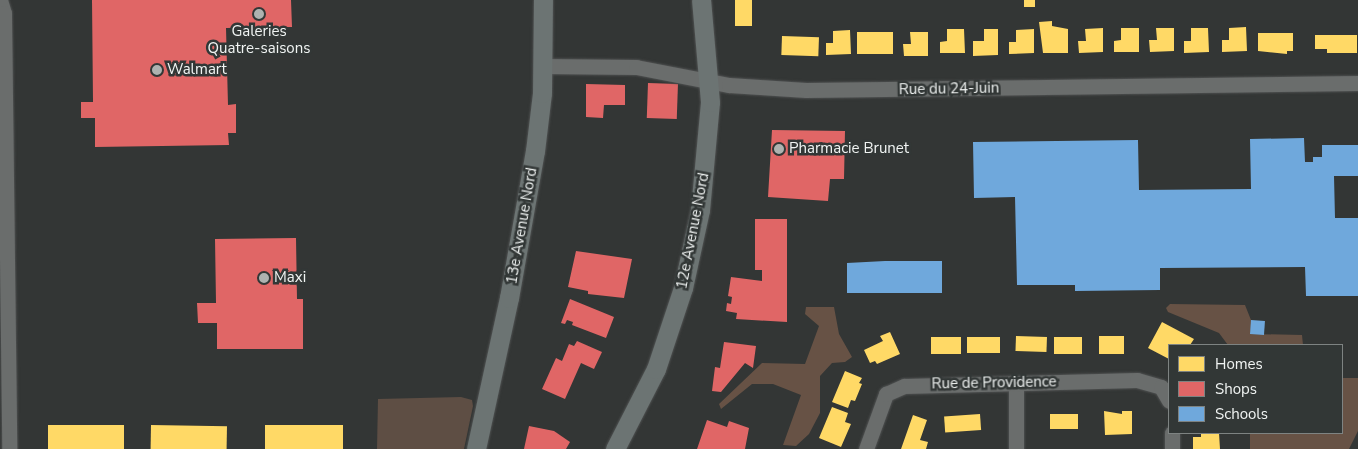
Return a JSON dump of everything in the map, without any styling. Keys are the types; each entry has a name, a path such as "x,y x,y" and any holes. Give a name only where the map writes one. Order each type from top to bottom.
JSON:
{"main road":[{"name":"13e Avenue Nord","path":"476,449 520,241 537,136 543,66 542,0"},
{"name":"12e Avenue Nord","path":"615,449 656,369 687,272 707,164 710,81 701,0"}],"street":[{"path":"0,0 4,13 8,449"},
{"name":"Rue du 24-Juin","path":"543,66 636,67 749,88 806,90 1358,84"},
{"name":"Rue de Providence","path":"866,449 886,394 895,388 917,384 1137,380 1161,387 1168,399"},
{"path":"1016,383 1016,449"},
{"path":"1172,434 1172,449"}],"shaded area":[{"path":"1170,304 1245,305 1251,320 1251,334 1302,335 1303,344 1227,344 1219,333 1168,312 1166,308"},
{"path":"806,307 834,307 839,334 852,357 845,362 832,363 820,376 820,413 809,434 796,446 783,445 801,395 773,384 752,384 721,409 719,404 762,363 805,364 819,326 805,314"},
{"path":"1343,378 1358,378 1358,431 1349,449 1250,449 1250,434 1343,434"},
{"path":"461,397 472,400 473,406 464,449 377,449 378,399"}],"building: Homes":[{"path":"735,0 752,0 752,26 735,26"},
{"path":"1024,0 1035,0 1035,7 1024,7"},
{"path":"1052,21 1052,26 1068,29 1068,53 1043,53 1039,22"},
{"path":"1246,27 1247,51 1222,52 1222,40 1229,40 1229,28"},
{"path":"1103,28 1103,52 1079,53 1078,41 1086,41 1085,29"},
{"path":"1121,28 1139,28 1139,52 1114,52 1114,41 1121,40"},
{"path":"1156,28 1174,28 1174,51 1150,52 1149,40 1157,40"},
{"path":"1191,28 1208,28 1209,52 1184,53 1184,41 1191,41"},
{"path":"947,29 964,29 965,53 940,53 940,42 947,41"},
{"path":"984,29 998,29 998,55 973,56 973,41 984,41"},
{"path":"1034,29 1034,53 1009,54 1009,42 1016,42 1016,30"},
{"path":"850,30 851,54 826,55 826,43 833,43 833,31"},
{"path":"857,32 893,32 893,54 857,54"},
{"path":"910,32 928,32 928,56 904,56 903,44 911,44"},
{"path":"1258,33 1293,33 1293,51 1287,51 1287,54 1258,51"},
{"path":"1315,35 1357,35 1357,53 1327,53 1327,49 1315,49"},
{"path":"782,36 819,37 818,56 781,55"},
{"path":"1162,322 1194,339 1191,344 1168,344 1168,358 1148,348"},
{"path":"890,332 900,354 877,364 875,361 870,363 864,350 883,341 880,336"},
{"path":"1016,336 1047,337 1046,352 1015,351"},
{"path":"1099,336 1124,336 1124,354 1099,354"},
{"path":"931,337 961,337 961,354 931,354"},
{"path":"967,337 1000,337 1000,353 967,353"},
{"path":"1054,337 1082,337 1082,354 1054,354"},
{"path":"845,371 862,378 859,383 862,384 855,401 851,400 848,408 832,402"},
{"path":"832,407 848,413 845,422 851,424 841,447 819,438"},
{"path":"1104,411 1122,414 1122,411 1132,411 1132,434 1105,435"},
{"path":"980,414 981,430 945,432 944,417"},
{"path":"1050,414 1078,414 1078,429 1050,429"},
{"path":"913,415 927,420 920,440 928,442 926,449 901,449"},
{"path":"48,425 124,425 124,449 48,449"},
{"path":"151,425 227,426 227,449 151,449"},
{"path":"265,425 343,425 343,449 265,449"},
{"path":"1201,434 1219,434 1220,449 1193,449 1193,437 1201,437"}],"building: Shops":[{"path":"92,0 291,0 292,27 226,28 228,105 236,104 236,133 228,133 229,145 95,147 95,118 81,118 81,102 93,102"},
{"path":"648,83 678,84 677,119 647,118"},
{"path":"586,84 625,85 625,105 604,105 603,118 586,117"},
{"path":"772,130 845,131 844,179 830,179 828,201 768,197"},
{"path":"755,219 787,219 787,322 736,319 737,313 726,311 727,303 731,304 732,297 728,296 731,277 762,281 762,270 755,270"},
{"path":"296,238 297,299 303,299 303,349 217,349 217,323 198,323 197,303 216,303 215,239"},
{"path":"576,251 632,259 624,298 588,294 588,291 568,287"},
{"path":"570,299 614,317 606,338 572,325 573,322 567,320 565,324 561,323"},
{"path":"577,341 602,352 594,369 581,363 565,399 542,389 556,358 562,361 569,344 574,346"},
{"path":"724,342 756,346 753,368 745,363 721,392 712,391 715,367 720,368"},
{"path":"707,420 727,427 729,421 749,428 745,449 697,449"},
{"path":"529,426 554,431 570,442 566,449 524,449"}],"building: Schools":[{"path":"1304,138 1305,162 1313,162 1313,157 1322,157 1322,145 1358,145 1358,176 1334,176 1335,218 1358,218 1358,296 1306,296 1305,267 1160,268 1160,290 1075,291 1075,285 1017,285 1015,197 974,198 973,142 1138,140 1139,190 1251,189 1250,139"},
{"path":"942,261 942,293 847,293 847,263"},
{"path":"1251,320 1265,321 1264,335 1250,334"}],"place":[{"name":"Galeries Quatre-saisons","path":"259,14"},
{"name":"Walmart","path":"157,70"},
{"name":"Pharmacie Brunet","path":"779,149"},
{"name":"Maxi","path":"264,278"}]}
